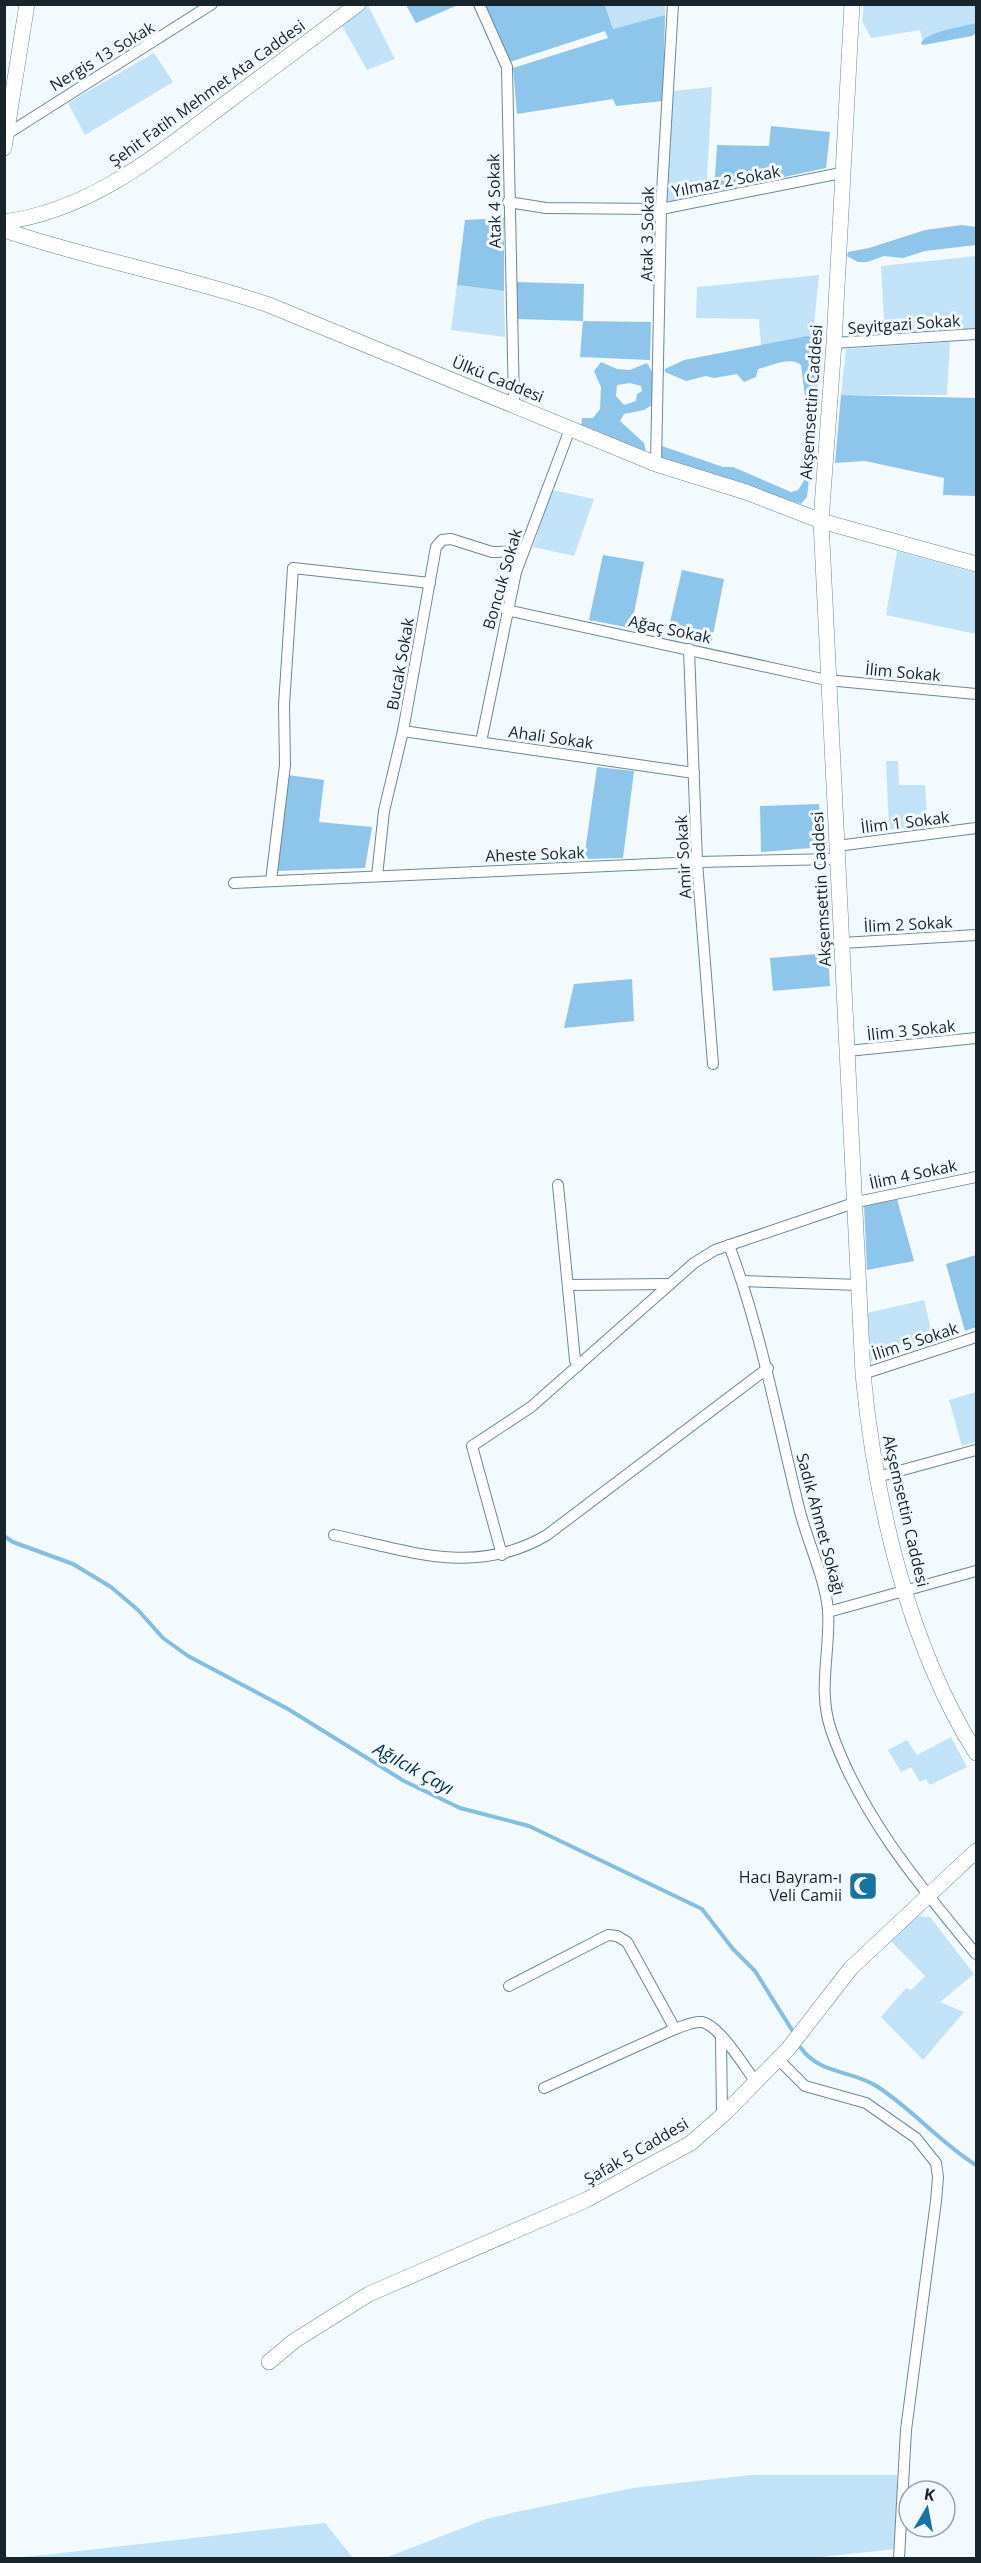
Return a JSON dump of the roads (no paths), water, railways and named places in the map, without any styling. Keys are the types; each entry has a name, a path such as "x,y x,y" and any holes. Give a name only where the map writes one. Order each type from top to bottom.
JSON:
{"street":[{"path":"6,141 27,4"},
{"name":"Nergis 13 Sokak","path":"6,141 212,4"},
{"name":"Şehit Fatih Mehmet Ata Caddesi","path":"4,222 23,219 68,205 125,178 358,4"},
{"name":"Atak 4 Sokak","path":"479,4 507,67 508,202 514,404"},
{"name":"Atak 3 Sokak","path":"656,464 661,208 673,4"},
{"name":"Akşemsettin Caddesi","path":"852,4 841,173 834,343 820,520 863,1374 868,1429 877,1477 906,1592 933,1667 976,1753"},
{"name":"Yılmaz 2 Sokak","path":"508,202 556,209 661,208 841,173"},
{"name":"Ülkü Caddesi","path":"4,230 62,248 218,287 269,305 514,404 656,464 746,492 820,520 976,564"},
{"name":"Seyitgazi Sokak","path":"834,343 976,334"},
{"name":"Boncuk Sokak","path":"481,742 506,610 522,551 570,429"},
{"name":"Bucak Sokak","path":"376,876 384,811 403,730 436,547 442,540 451,539 492,552 522,551"},
{"path":"271,881 285,765 284,705 292,568 429,583"},
{"name":"Ağaç Sokak","path":"506,610 827,680"},
{"name":"Amir Sokak","path":"689,649 698,862 713,1064"},
{"name":"İlim Sokak","path":"827,680 976,694"},
{"name":"Ahali Sokak","path":"403,730 694,772"},
{"name":"İlim 1 Sokak","path":"837,853 976,828"},
{"name":"Aheste Sokak","path":"234,883 698,862 837,853"},
{"name":"İlim 2 Sokak","path":"842,943 976,934"},
{"name":"İlim 3 Sokak","path":"848,1051 976,1038"},
{"name":"İlim 4 Sokak","path":"502,1555 472,1446 531,1407 694,1263 715,1250 856,1202 976,1177"},
{"path":"558,1185 575,1360 578,1366"},
{"name":"Sadık Ahmet Sokağı","path":"729,1245 768,1368 800,1511 828,1612 823,1689 830,1728 857,1790 927,1894 976,1954"},
{"path":"742,1281 860,1285"},
{"path":"568,1285 670,1284"},
{"name":"İlim 5 Sokak","path":"863,1374 976,1337"},
{"path":"334,1535 445,1558 472,1559 502,1555 547,1535 768,1368"},
{"path":"877,1477 976,1450"},
{"path":"828,1612 976,1571"},
{"name":"Şafak 5 Caddesi","path":"269,2362 294,2341 369,2294 606,2190 673,2154 702,2134 778,2059 803,2031 840,1980 927,1894 976,1851"},
{"path":"509,1986 608,1935 617,1936 627,1942 675,2028"},
{"path":"544,2088 675,2028 704,2023 721,2036 755,2081"},
{"path":"721,2036 722,2115"},
{"path":"778,2059 805,2085 855,2099 876,2109 916,2138 936,2163 938,2177 936,2201 906,2430 899,2559"}],"waterway":[{"name":"Ağılcık Çayı","path":"4,1536 13,1542 73,1564 111,1587 138,1610 163,1638 188,1656 288,1709 404,1781 460,1808 529,1826 702,1909 733,1949 755,1971 792,2030"},
{"name":"Ağılcık Çayı","path":"801,2048 809,2057 827,2068 878,2087 976,2165"}],"place":[{"name":"Hacı Bayram-ı Veli Camii","path":"863,1886"}]}
